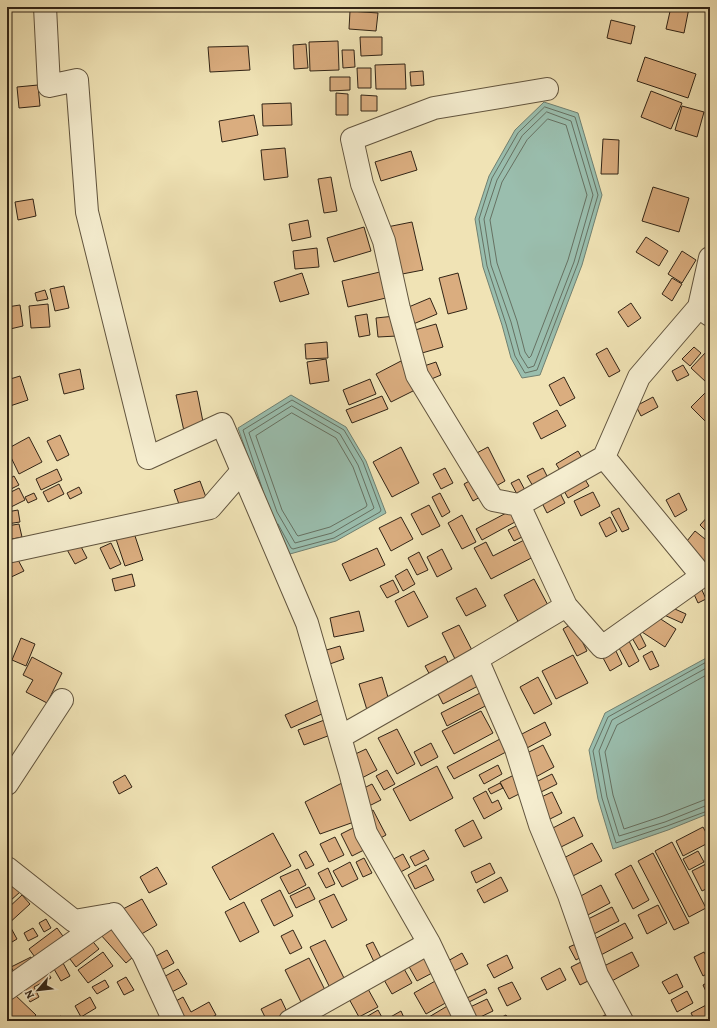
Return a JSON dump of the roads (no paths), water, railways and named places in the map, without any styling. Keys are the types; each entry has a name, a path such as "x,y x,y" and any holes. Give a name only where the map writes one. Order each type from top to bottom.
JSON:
{"street":[{"path":"45,7 49,86 77,80 88,212 148,458 222,424 307,623 366,833 429,943 466,1021"},
{"path":"547,89 434,108 352,139 362,184 384,241 399,309 417,375 493,500 519,505 604,457 639,377 705,311 710,258"},
{"path":"519,505 566,606 602,647 702,576 604,457"},
{"path":"7,552 210,508 242,471"},
{"path":"340,737 477,659 566,606"},
{"path":"477,659 516,749 540,825 569,895 597,975 622,1021"},
{"path":"7,784 62,700"},
{"path":"7,868 74,921 114,914"},
{"path":"7,989 114,914"},
{"path":"114,914 143,954 174,1021"},
{"path":"290,1021 429,943"}],"water":[{"path":"544,102 578,113 602,195 582,265 540,375 522,378 511,358 483,267 475,219 489,176 515,130"},
{"path":"291,395 346,427 366,461 386,513 336,541 290,554 269,516 238,428"},
{"path":"710,656 710,813 668,830 613,849 598,799 589,750 605,713"}]}
